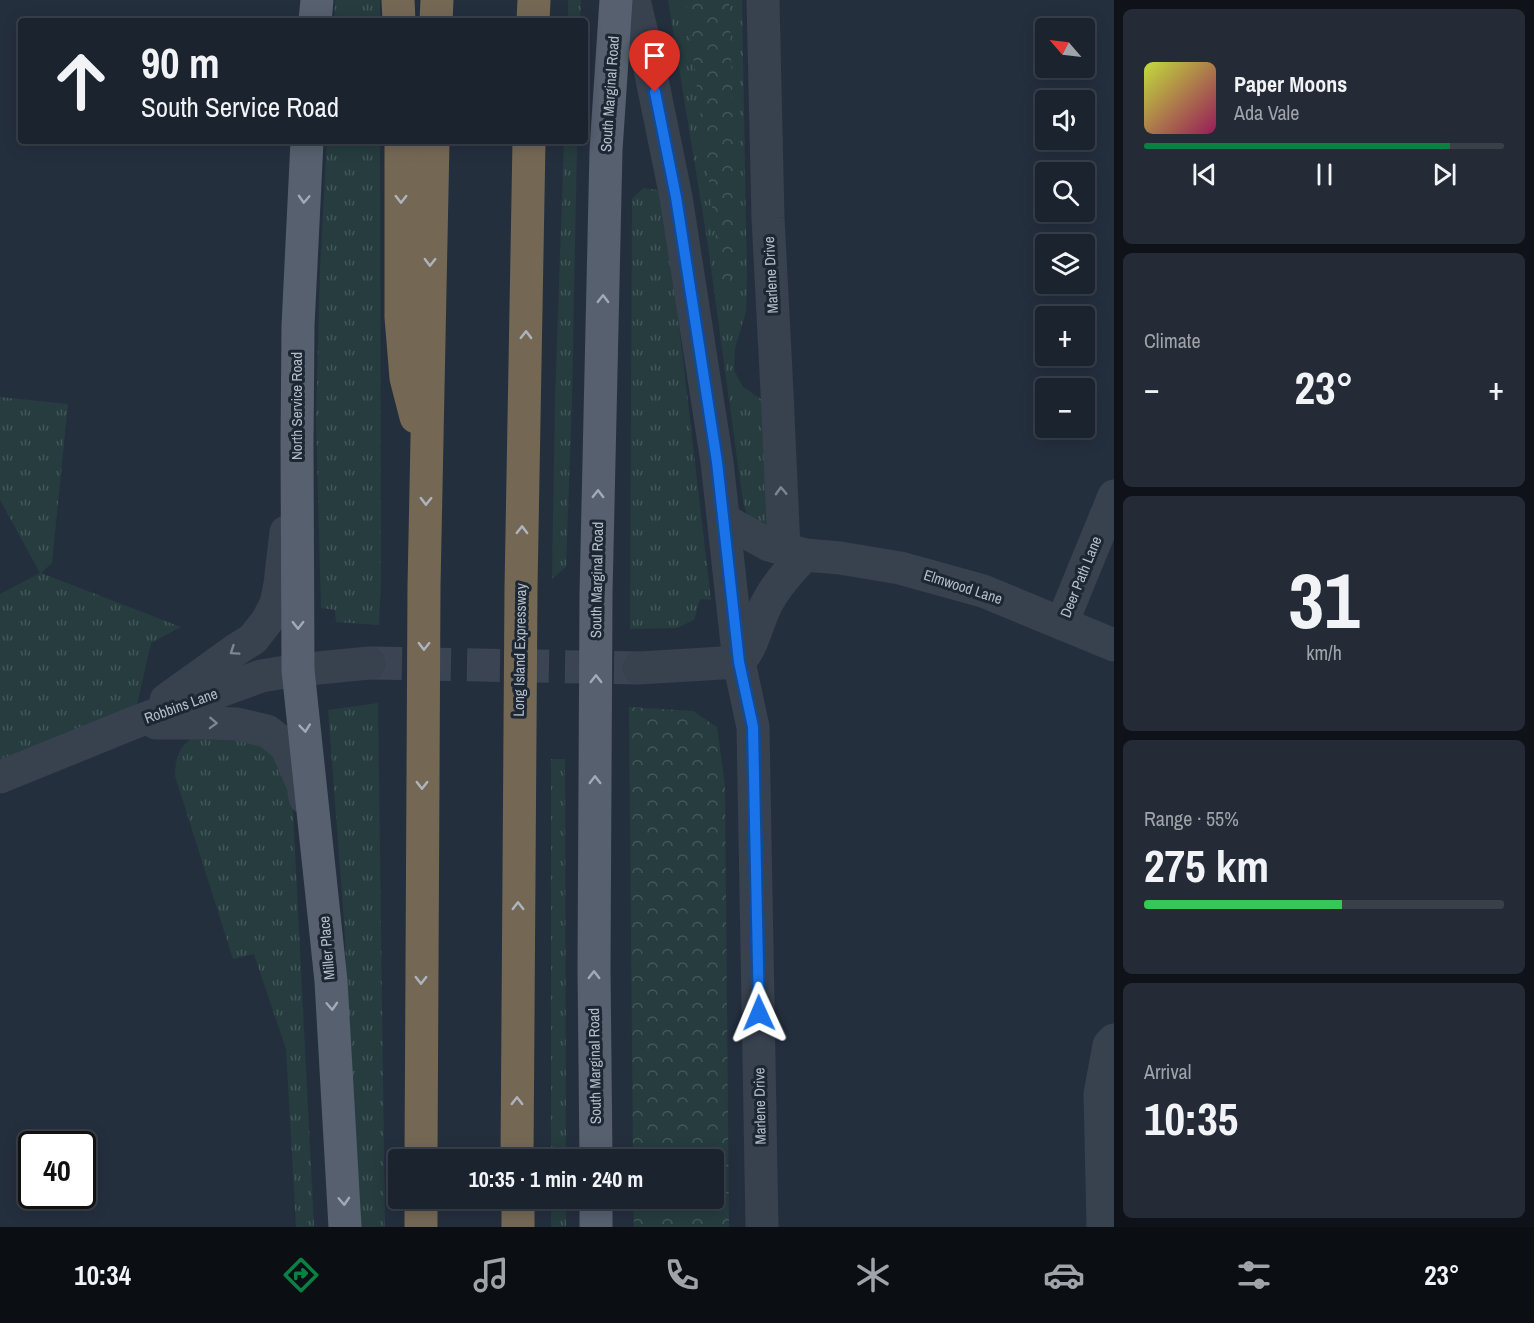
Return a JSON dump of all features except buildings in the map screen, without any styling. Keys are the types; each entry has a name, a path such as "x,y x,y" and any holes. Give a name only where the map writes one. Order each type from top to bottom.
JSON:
{"highway":[{"path":"398,0 399,18"},
{"path":"436,18 438,0"},
{"path":"533,18 534,0"},
{"path":"401,144 401,317 405,378 427,456"},
{"path":"421,1149 424,587 433,144"},
{"name":"Long Island Expressway","path":"517,1149 521,588 530,144"},
{"path":"421,1209 421,1227"},
{"path":"518,1209 518,1227"}],"main road":[{"path":"315,18 317,0"},
{"name":"South Marginal Road","path":"596,1149 594,969 596,594 606,150 616,0"},
{"name":"North Service Road","path":"298,670 298,326 307,144"},
{"name":"Miller Place","path":"298,670 331,981 345,1227"},
{"path":"596,1209 596,1227"}],"street":[{"name":"Marlene Drive","path":"634,0 676,197 717,462 739,662 753,727 762,1227"},
{"name":"Marlene Drive","path":"764,0 768,218 777,392 794,552"},
{"path":"133,723 253,639 267,621 276,604 280,584 297,444"},
{"name":"Deer Path Lane","path":"1062,623 1114,496"},
{"name":"Elmwood Lane","path":"724,519 769,545 794,552 900,568 983,591 1114,645"},
{"path":"639,668 739,662 747,654 757,623 784,576 794,552"},
{"name":"Robbins Lane","path":"0,777 133,723 261,676 369,663"},
{"path":"133,723 237,724 267,730 286,746 303,785 321,885"},
{"path":"1103,1227 1100,1094 1109,1045 1114,1040"}],"green space":[{"path":"335,0 380,0 380,18 334,18"},
{"path":"568,0 581,0 580,18 568,18"},
{"path":"668,0 742,0 747,279 746,312 735,348 734,370 742,386 762,400 770,529 750,524 743,502 708,246"},
{"path":"686,0 729,0 737,224 735,267 723,293"},
{"path":"327,144 380,144 381,581 379,625 336,622 335,610 321,608 316,420 320,268"},
{"path":"564,144 577,144 566,567 552,579 555,399"},
{"path":"643,188 658,190 667,222 711,600 700,599 694,620 677,628 630,629 632,199"},
{"path":"0,397 68,404 52,563 41,573 181,627 151,643 133,723 0,771 0,594 40,573 0,500"},
{"path":"378,703 385,1227 359,1227 344,921 328,710"},
{"path":"629,707 693,711 717,727 725,785 729,1227 634,1227 633,1209 724,1209 724,1149 633,1149"},
{"path":"201,733 269,741 292,791 314,1227 296,1227 286,1049 254,954 233,959 175,776 180,750 188,741"},
{"path":"551,759 565,759 566,1149 551,1149"},
{"path":"551,1209 566,1209 566,1227 551,1227"}],"tunnel":[{"path":"369,663 639,668"}],"route":[{"path":"655,92 676,197 717,462 739,662 753,727 759,1013"}]}
